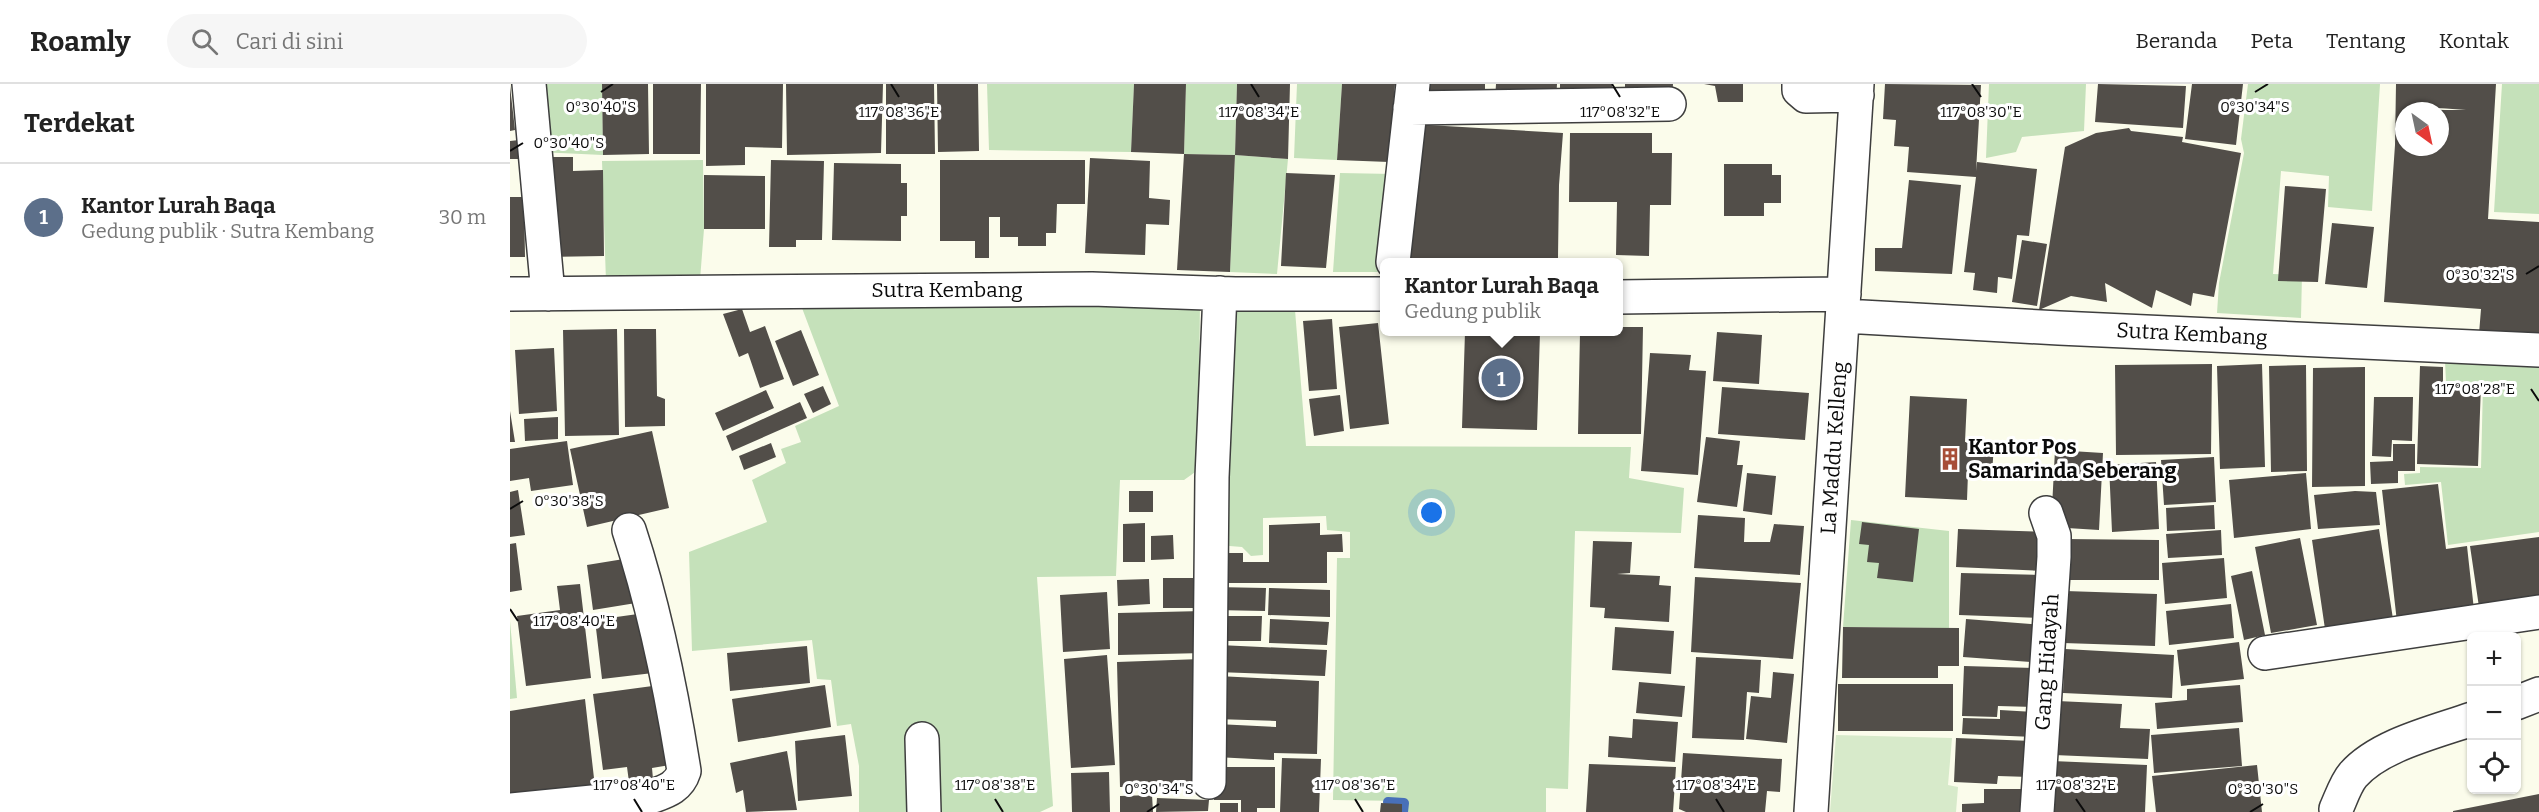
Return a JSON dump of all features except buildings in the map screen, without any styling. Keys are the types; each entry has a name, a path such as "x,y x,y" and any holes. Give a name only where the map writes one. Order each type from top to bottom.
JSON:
{"street":[{"path":"529,84 548,294"},
{"path":"1799,84 1799,90 1806,96 1857,89"},
{"name":"La Maddu Kelleng","path":"1812,812 1824,583 1857,89"},
{"path":"1393,258 1411,96 1669,104"},
{"name":"Sutra Kembang","path":"510,294 1092,289 1380,294"},
{"path":"1209,782 1212,477 1220,293"},
{"name":"Sutra Kembang","path":"1623,297 1844,305 2070,329 2539,350"},
{"name":"Gang Hidayah","path":"2037,812 2054,557 2054,536 2046,513"},
{"path":"510,810 633,805 672,788 681,781 684,771 670,683 648,588 629,530"},
{"path":"2265,653 2539,612"},
{"path":"2521,701 2539,694"},
{"path":"2336,808 2352,776 2372,759 2398,745 2467,721"},
{"path":"922,739 924,812"}],"green space":[{"path":"533,84 602,84 603,155 538,152"},
{"path":"987,84 1134,84 1131,152 989,150"},
{"path":"1186,84 1237,84 1235,155 1184,154"},
{"path":"1297,84 1342,84 1337,160 1294,158"},
{"path":"1989,84 2086,84 2084,131 2022,137 2016,152 1986,158"},
{"path":"2248,84 2380,84 2372,211 2328,207 2329,176 2281,171 2273,274 2302,275 2301,318 2217,313 2219,283 2244,153 2241,139"},
{"path":"2502,84 2539,84 2539,214 2494,212"},
{"path":"1235,155 1288,159 1277,274 1230,272"},
{"path":"703,160 704,229 700,280 606,282 602,161"},
{"path":"1340,173 1393,174 1385,258 1380,258 1380,272 1333,272"},
{"path":"1200,303 1198,470 1184,480 1120,480 1116,576 1037,577 1053,806 1040,812 859,812 859,766 851,724 837,726 831,680 817,679 812,640 692,651 689,552 767,522 752,480 786,463 781,449 801,442 795,426 839,406 802,308"},
{"path":"1220,309 1295,310 1306,446 1631,447 1629,478 1684,488 1681,533 1575,531 1568,789 1546,788 1546,812 1404,812 1405,801 1333,800 1337,558 1350,558 1350,532 1327,530 1326,516 1263,518 1263,555 1251,556 1242,547 1217,545"},
{"path":"2445,361 2539,366 2539,532 2448,545 2441,482 2405,485 2404,474 2420,473 2420,467 2481,468 2483,384 2446,382"},
{"path":"1851,520 1949,531 1949,628 1843,627"},
{"path":"510,621 517,698 510,699"},
{"path":"1836,735 1952,738 1948,785 1958,787 1956,812 1830,812"}],"waterway":[{"path":"1388,802 1404,803 1403,812"}],"place":[{"name":"Kantor Lurah Baqa","path":"1501,378"},
{"name":"Kantor Pos Samarinda Seberang","path":"1950,459"}]}
